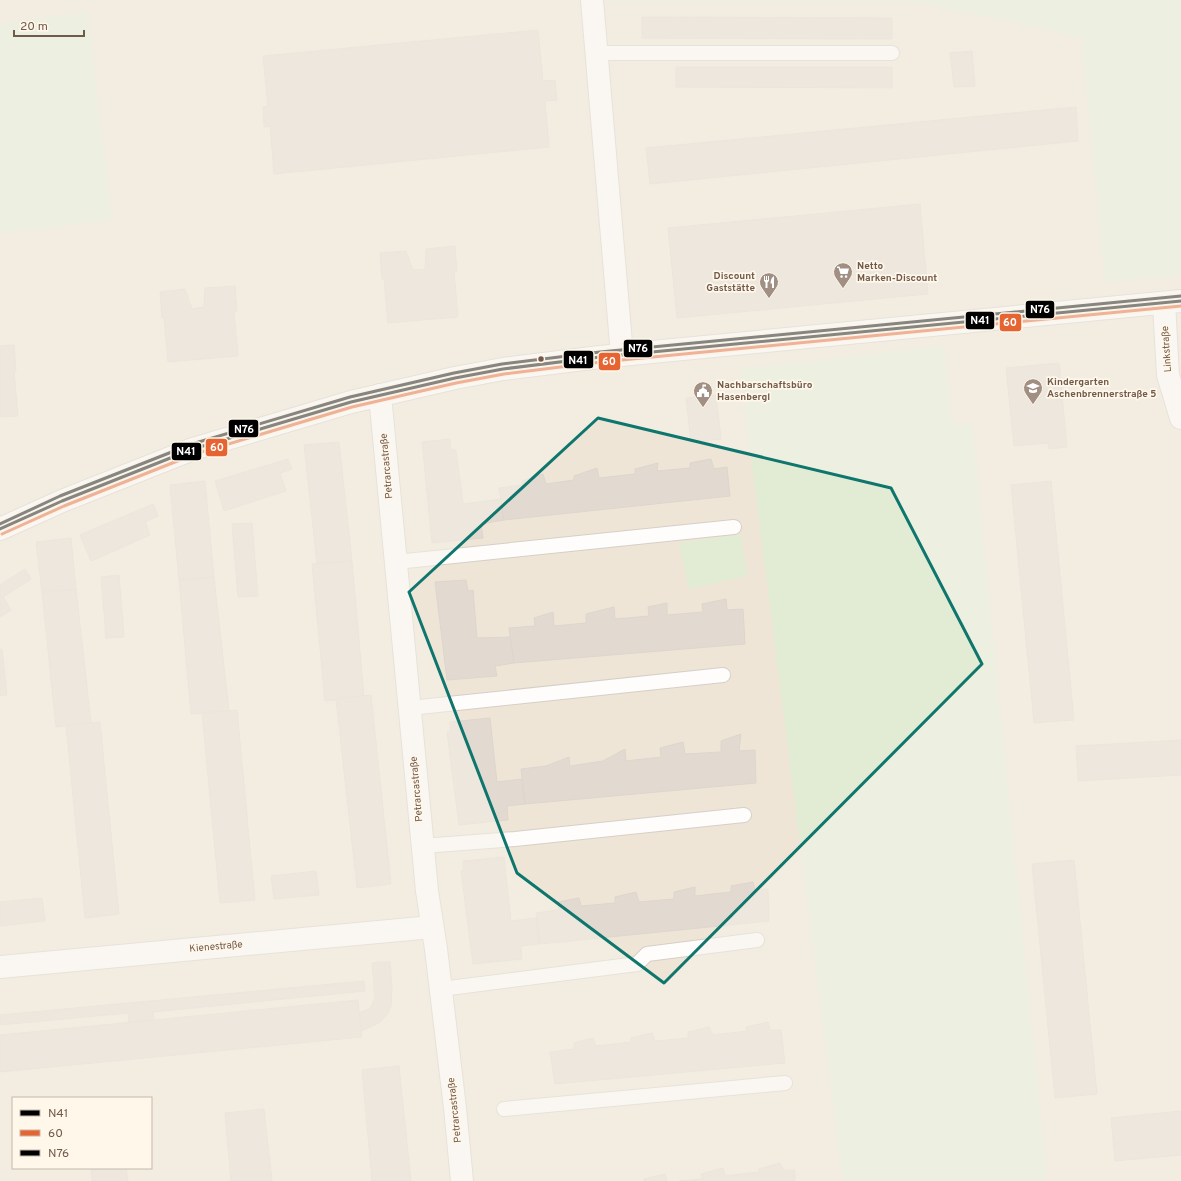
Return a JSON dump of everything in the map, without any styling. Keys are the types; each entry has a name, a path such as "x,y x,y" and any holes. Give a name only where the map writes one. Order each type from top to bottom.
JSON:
{"street":[{"path":"592,0 622,355"},
{"path":"0,529 62,501 193,449 351,402 503,369 622,355 1172,302"},
{"name":"Linkstraße","path":"1172,302 1168,375 1181,418"},
{"name":"Petrarcastraße","path":"380,395 422,846 441,989 462,1181"},
{"name":"Kienestraße","path":"0,967 432,927"}],"lane":[{"path":"596,53 892,53"},
{"path":"396,562 734,527"},
{"path":"410,708 723,675"},
{"path":"422,846 515,839 744,814"},
{"path":"441,989 637,964 647,954 757,940"},
{"path":"504,1109 785,1083"}],"highlighted area":[{"path":"598,418 891,488 982,664 664,983 517,873 409,592"}],"shaded area":[{"path":"0,0 1181,0 1181,1181 0,1181"}],"green space":[{"path":"612,0 1181,0 1181,275 1105,282 1082,37 918,2 613,2"},
{"path":"87,13 112,220 0,233 0,23"},
{"path":"944,346 952,424 972,424 1047,1181 843,1181 749,442 741,369"},
{"path":"741,534 747,576 689,589 679,543"}],"building":[{"path":"642,17 892,18 892,39 642,38"},
{"path":"538,30 543,81 555,80 557,100 545,101 549,147 274,174 270,126 264,127 263,107 268,106 263,56"},
{"path":"972,51 975,86 954,87 950,53"},
{"path":"676,67 892,67 892,88 676,87"},
{"path":"1076,107 1078,141 650,184 646,148"},
{"path":"920,204 928,294 677,318 668,228"},
{"path":"455,246 457,272 454,272 458,317 388,323 380,253 406,251 413,270 425,269 426,249"},
{"path":"235,286 237,311 234,312 238,356 168,362 160,292 185,289 192,309 204,307 205,288"},
{"path":"14,345 16,371 14,371 18,416 0,417 0,346"},
{"path":"1059,363 1067,447 1049,449 1048,443 1014,446 1006,368"},
{"path":"716,395 721,439 691,442 686,398"},
{"path":"450,439 451,450 456,450 463,504 501,499 504,520 481,524 483,538 432,543 422,442"},
{"path":"339,442 352,561 317,564 304,445"},
{"path":"288,459 292,469 280,473 286,491 224,511 215,481"},
{"path":"711,459 714,469 727,467 730,496 504,520 499,488 522,485 522,481 543,474 546,484 574,480 574,476 597,468 599,478 635,474 635,469 658,463 657,471 690,468 690,463"},
{"path":"205,481 214,577 179,580 170,485"},
{"path":"1051,481 1074,720 1034,723 1011,485"},
{"path":"153,504 158,516 145,522 150,535 91,561 80,535"},
{"path":"252,523 258,596 238,597 232,524"},
{"path":"71,538 76,589 42,592 36,542"},
{"path":"352,561 364,697 325,701 312,564"},
{"path":"25,569 31,579 3,597 11,610 0,617 0,585"},
{"path":"119,575 124,637 106,638 101,577"},
{"path":"214,577 229,711 191,714 179,580"},
{"path":"466,580 468,591 473,590 477,638 511,637 514,663 495,666 497,676 447,680 435,582"},
{"path":"76,589 91,723 56,727 42,592"},
{"path":"726,599 727,610 743,609 745,644 514,663 509,628 535,626 534,618 553,612 554,626 586,623 586,614 614,607 615,619 649,616 648,607 667,603 667,615 703,612 702,604"},
{"path":"0,649 2,649 7,695 0,696"},
{"path":"371,695 391,884 357,888 336,699"},
{"path":"237,710 255,900 220,903 202,713"},
{"path":"490,718 497,782 522,779 525,804 507,806 508,820 459,825 447,732 450,732 450,722"},
{"path":"100,722 119,914 85,918 66,725"},
{"path":"741,734 739,751 755,750 756,783 525,804 521,769 546,766 569,757 570,766 603,761 625,749 626,761 661,757 660,748 683,742 685,754 721,752 721,741"},
{"path":"1181,740 1181,775 1078,781 1076,746"},
{"path":"504,857 511,921 536,918 539,944 521,946 522,959 473,964 461,871 463,871 463,861"},
{"path":"1074,860 1097,1094 1055,1098 1032,864"},
{"path":"316,871 319,895 274,899 271,876"},
{"path":"753,882 755,890 768,889 769,921 540,944 536,913 558,910 558,902 579,898 581,906 615,903 615,897 636,892 639,902 674,899 674,892 695,887 695,896 731,892 731,886"},
{"path":"42,898 45,921 0,926 0,902"},
{"path":"390,962 392,987 391,1006 387,1015 379,1023 361,1031 359,1013 371,1007 375,998 372,963"},
{"path":"364,981 365,991 153,1012 154,1020 129,1022 128,1013 0,1025 0,1015"},
{"path":"358,1000 362,1037 0,1072 0,1035"},
{"path":"768,1022 770,1030 781,1030 785,1063 555,1084 550,1052 574,1049 574,1043 593,1038 596,1046 631,1042 631,1038 652,1033 655,1041 688,1038 688,1032 709,1027 713,1035 747,1031 746,1027"},
{"path":"399,1066 411,1181 372,1181 362,1070"},
{"path":"264,1109 272,1181 231,1181 225,1113"},
{"path":"1181,1111 1181,1155 1115,1161 1111,1118"},
{"path":"780,1163 783,1170 795,1170 795,1181 679,1181 702,1179 701,1174 723,1168 725,1176 759,1172 759,1169"},
{"path":"91,1169 126,1169 128,1181 92,1181"},
{"path":"665,1174 667,1181 644,1181 644,1179"}],"transit line":[{"name":"N76","path":"0,524 60,496 192,444 350,397 454,373 502,364 600,352 1181,296"},
{"name":"N41","path":"0,529 62,501 193,449 351,402 455,378 503,369 600,357 1181,301"},
{"name":"60","path":"2,534 64,506 195,454 352,407 456,383 504,374 601,362 1181,306"}],"place":[{"name":"Netto Marken-Discount","path":"843,289"},
{"name":"Discount Gaststätte","path":"769,299"},
{"name":"Kindergarten Aschenbrennerstraße 5","path":"1033,405"},
{"name":"Nachbarschaftsbüro Hasenbergl","path":"703,408"}]}
